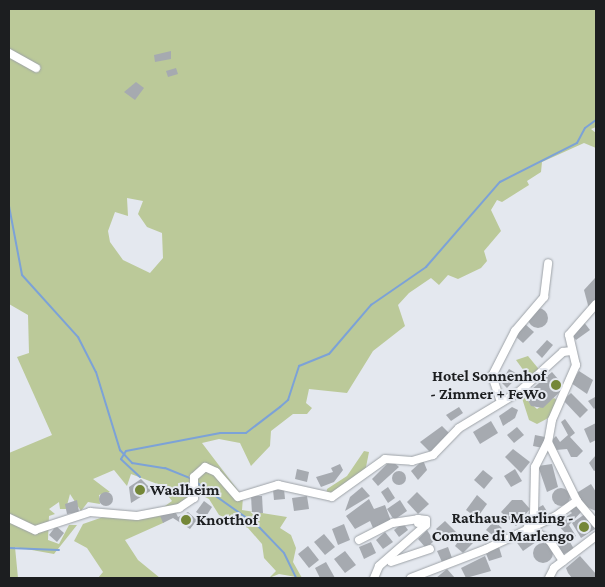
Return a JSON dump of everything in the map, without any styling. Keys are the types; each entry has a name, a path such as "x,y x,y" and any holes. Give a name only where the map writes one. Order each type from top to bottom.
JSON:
{"street":[{"path":"9,53 36,68"},
{"path":"501,402 492,376 515,330 544,297 548,263"},
{"path":"528,528 534,514 535,467 548,442 552,420 576,365 570,351 570,332 596,304"},
{"path":"9,518 35,530 90,512 137,516 179,508 194,498 194,477 205,467 216,472 238,497 278,485 332,497 385,459 412,462 433,455 459,428 542,374 563,352 570,351"},
{"path":"548,442 577,501 596,524"},
{"path":"411,578 446,568 528,528 577,501"},
{"path":"359,540 393,523 418,519 422,528 373,573 374,578"},
{"path":"528,528 550,541 563,561"},
{"path":"549,578 563,561 596,536"},
{"path":"386,563 430,549"}],"green space":[{"path":"9,9 596,9 596,127 591,129 596,133 596,148 584,143 542,162 541,172 527,181 529,185 502,202 497,200 491,210 501,231 484,251 487,261 481,268 458,279 448,275 439,285 431,278 409,293 398,305 405,326 373,351 347,393 309,389 306,403 312,408 307,414 293,414 271,431 270,446 251,466 240,443 219,439 202,443 243,497 242,510 287,517 280,528 291,535 296,548 293,562 302,578 279,574 269,578 276,571 264,558 262,544 248,528 219,515 209,499 197,493 163,523 125,540 138,560 160,578 98,578 103,572 87,548 74,541 83,524 106,516 158,511 172,501 160,485 131,474 127,486 114,470 93,479 110,492 99,495 100,504 88,502 81,511 70,494 66,509 60,509 59,502 49,509 55,514 49,516 48,540 59,544 69,525 77,525 54,554 15,547 18,578 9,578 9,453 52,435 17,357 29,353 28,315 9,304","holes":["127,198 143,201 138,214 147,227 162,233 163,258 150,273 123,260 110,242 108,231 115,212 128,216"]},
{"path":"528,356 542,373 532,382 516,360"},
{"path":"521,395 537,409 554,398 558,401 552,416 537,424 529,420"},
{"path":"364,451 369,452 365,472 326,498 327,489 347,476"}],"building":[{"path":"171,51 171,59 155,62 154,55"},
{"path":"176,68 178,74 168,77 166,71"},
{"path":"136,82 144,88 135,100 124,92"},
{"path":"595,278 596,301 589,309 584,290"},
{"path":"538,308 545,311 548,318 545,325 538,328 531,325 528,318 531,311"},
{"path":"583,321 590,330 576,340 571,334"},
{"path":"525,324 534,332 523,343 514,335"},
{"path":"547,340 553,345 542,358 536,352"},
{"path":"509,369 519,375 507,388 501,382"},
{"path":"579,371 593,380 587,394 571,383"},
{"path":"552,372 565,387 543,408 531,406 525,395"},
{"path":"571,393 588,410 580,418 563,400"},
{"path":"595,397 596,407 594,409 588,401"},
{"path":"459,407 463,413 451,421 446,415"},
{"path":"512,407 518,410 515,418 503,426 499,416"},
{"path":"565,419 575,433 570,437 583,451 577,457 571,457 567,449 556,450 551,441 556,436 560,442 568,435 561,422"},
{"path":"491,421 498,433 480,444 473,432"},
{"path":"596,423 596,440 590,443 584,429"},
{"path":"442,426 450,434 431,453 420,442"},
{"path":"517,427 524,435 514,443 507,435"},
{"path":"535,435 545,437 543,448 533,446"},
{"path":"513,449 530,462 521,473 505,457"},
{"path":"596,455 596,470 594,471 589,463"},
{"path":"391,460 399,467 378,486 372,479"},
{"path":"423,460 427,470 418,480 411,471"},
{"path":"340,464 343,470 334,482 321,487 316,477 333,472 331,468"},
{"path":"552,464 558,487 547,492 538,466"},
{"path":"297,469 309,472 307,482 295,479"},
{"path":"515,469 522,481 511,487 504,476"},
{"path":"483,470 493,478 484,489 474,480"},
{"path":"399,471 404,473 406,478 404,483 399,485 394,483 392,478 394,473"},
{"path":"141,479 152,490 131,503 129,487"},
{"path":"591,484 596,492 596,511 584,506 575,494"},
{"path":"362,487 370,496 345,511 350,497"},
{"path":"388,487 395,498 388,503 381,492"},
{"path":"561,488 567,491 570,497 567,503 561,506 555,503 552,497 555,491"},
{"path":"284,489 285,499 274,500 273,490"},
{"path":"106,492 111,494 113,499 111,504 106,506 101,504 99,499 101,494"},
{"path":"417,492 429,504 418,514 407,502"},
{"path":"477,495 487,504 477,518 466,510"},
{"path":"251,496 262,496 263,513 252,513"},
{"path":"307,496 309,509 294,511 292,498"},
{"path":"369,499 374,509 385,505 391,521 373,528 370,521 355,529 346,516"},
{"path":"77,500 79,512 67,514 65,504"},
{"path":"400,500 407,511 394,520 387,509"},
{"path":"512,500 522,500 530,509 516,526 501,512"},
{"path":"204,501 212,507 205,518 196,512"},
{"path":"577,503 583,510 569,525 576,536 571,539 556,523 572,513 569,510"},
{"path":"543,505 548,513 539,519 534,510"},
{"path":"175,511 178,517 188,512 197,520 190,529 173,518 163,523 159,513"},
{"name":"Rathaus Marling - Comune di Marlengo","path":"585,514 595,529 581,538 572,523"},
{"path":"445,521 458,534 450,542 436,529"},
{"path":"494,521 503,529 496,538 486,530"},
{"path":"403,523 408,530 399,537 394,530"},
{"path":"344,524 350,540 338,545 332,529"},
{"path":"56,526 64,533 57,542 49,535"},
{"path":"427,530 434,541 426,548 418,539"},
{"path":"528,530 536,542 523,551 515,540"},
{"path":"385,532 393,542 383,549 376,540"},
{"path":"324,534 335,547 325,555 314,542"},
{"path":"462,536 473,543 463,553 455,546"},
{"path":"567,537 574,549 562,555 555,543"},
{"path":"371,542 376,553 364,559 359,547"},
{"path":"543,543 550,546 553,553 550,560 543,563 536,560 533,553 536,546"},
{"path":"308,546 319,560 309,568 298,554"},
{"path":"448,547 452,558 442,562 437,551"},
{"path":"499,547 502,557 489,561 485,551"},
{"path":"345,551 356,565 345,573 334,559"},
{"path":"485,556 491,571 466,578 461,568"},
{"path":"580,556 596,574 596,578 572,578 568,573 566,568"},
{"path":"326,562 335,578 320,578 315,568"},
{"path":"447,569 455,578 436,578"}],"waterway":[{"path":"140,477 121,459 126,451 220,433 246,433 280,407 288,400 299,366 329,354 371,305 426,267 500,182 577,143 585,128 596,120"},
{"path":"9,206 22,275 78,337 96,372 120,450 132,463 165,468 192,479"},
{"path":"196,482 258,526 284,553 296,578"},
{"path":"9,548 59,550"}],"place":[{"name":"Hotel Sonnenhof - Zimmer + FeWo","path":"556,385"},
{"name":"Waalheim","path":"140,490"},
{"name":"Knotthof","path":"186,520"},
{"name":"Rathaus Marling - Comune di Marlengo","path":"584,527"}]}
